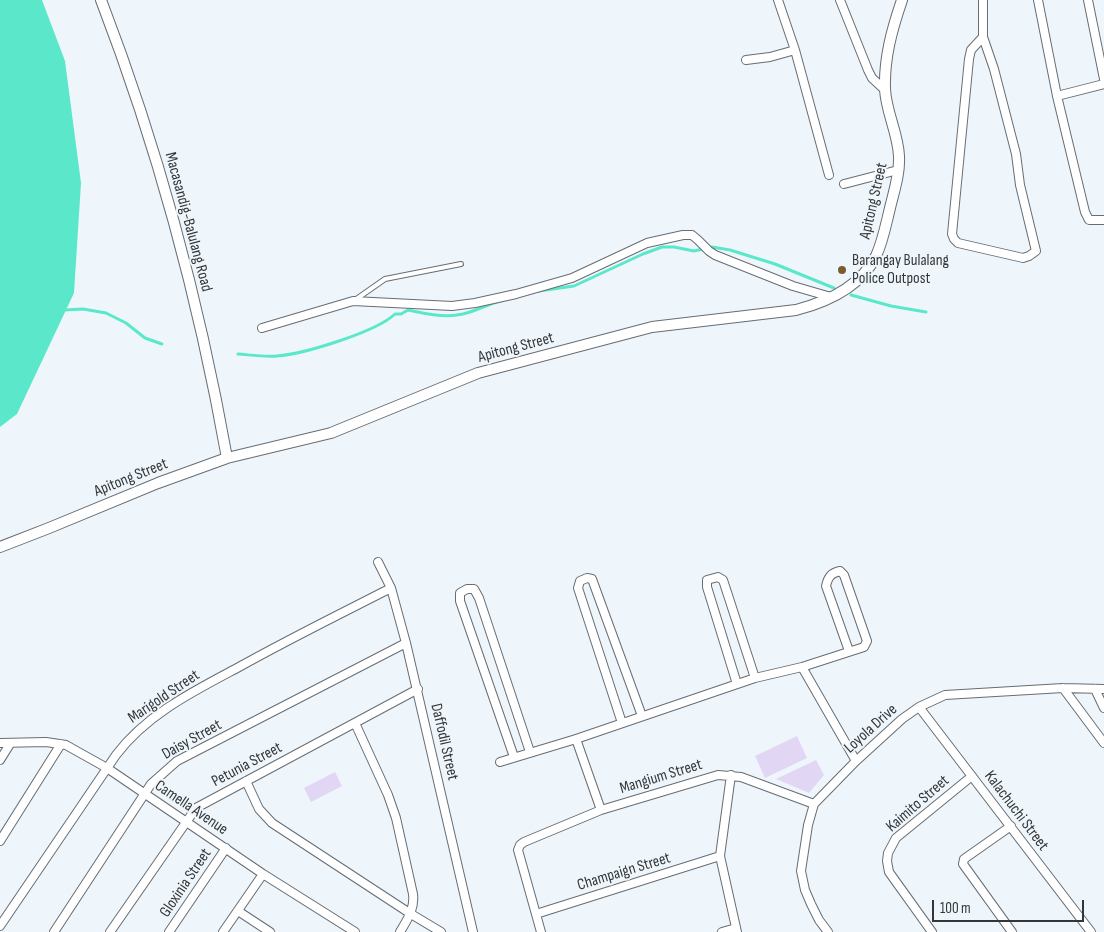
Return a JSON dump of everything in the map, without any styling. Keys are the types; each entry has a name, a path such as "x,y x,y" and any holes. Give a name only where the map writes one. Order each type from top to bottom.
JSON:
{"street":[{"name":"Macasandig-Balulang Road","path":"101,0 136,93 176,226 217,400 227,458"},
{"path":"778,0 795,50 829,175"},
{"path":"840,0 872,78 885,90"},
{"name":"Apitong Street","path":"0,547 158,483 227,458 331,432 478,373 652,327 796,310 814,306 832,298 857,280 876,256 898,170 897,140 885,90 889,44 893,25 902,0"},
{"path":"983,0 983,37 994,69 1016,154 1020,185 1036,251 1023,258 958,243 952,234 969,59 971,50 983,37"},
{"path":"1038,0 1057,96 1085,212 1089,220 1104,220"},
{"path":"1088,0 1104,79"},
{"path":"746,60 770,57 795,50"},
{"path":"1057,96 1104,84"},
{"path":"844,184 898,170"},
{"path":"262,328 353,301 452,306 516,294 572,278 647,243 683,235 692,235 708,251 716,255 793,286 832,298"},
{"name":"Daffodil Street","path":"378,562 391,588 418,689 473,932"},
{"path":"500,762 576,739 755,678 802,667 864,647 867,641 844,575 840,571 833,573 828,578 826,586 849,651"},
{"path":"737,684 707,586 707,580 712,577 718,577 723,580 755,678"},
{"path":"622,723 578,588 580,581 587,578 592,579 642,716"},
{"name":"Marigold Street","path":"0,926 107,768 128,740 143,725 202,687 391,588"},
{"path":"514,757 460,601 460,593 467,589 474,589 479,598 530,752"},
{"name":"Daisy Street","path":"54,932 145,794 160,775 177,761 406,643"},
{"path":"802,667 856,761"},
{"path":"1063,688 1104,743"},
{"name":"Loyola Drive","path":"828,932 811,904 805,890 801,871 808,825 814,804 856,761 902,719 919,707 945,695 1063,688 1104,689"},
{"name":"Petunia Street","path":"110,932 186,821 202,804 418,689"},
{"path":"1095,689 1104,708"},
{"name":"Kalachuchi Street","path":"919,707 1091,932"},
{"path":"355,723 381,776 396,818 413,894 414,902 411,914 400,932"},
{"path":"576,739 601,810"},
{"name":"Camella Avenue","path":"0,742 10,744 46,742 61,744 74,749 107,768 263,874 355,932"},
{"path":"0,760 10,744"},
{"path":"0,841 61,744"},
{"name":"Mangium Street","path":"536,914 518,850 520,845 601,810 718,775 731,775 814,804"},
{"path":"722,932 737,930 720,856 731,775"},
{"name":"Kaimito Street","path":"932,932 889,872 888,852 896,838 972,776"},
{"path":"246,781 259,809 272,823 441,932"},
{"path":"1011,826 964,859 963,864 1012,932"},
{"name":"Gloxinia Street","path":"169,932 226,848"},
{"name":"Champaign Street","path":"536,914 720,856"},
{"path":"223,932 263,874"},
{"path":"238,911 270,932"},
{"path":"536,914 541,932"}],"lane":[{"path":"353,301 385,279 461,264"}],"shaded area":[{"path":"0,0 42,0 65,61 81,183 74,293 17,414 0,427"},
{"path":"797,736 807,758 765,778 755,756"},
{"path":"816,760 824,775 809,793 776,779"},
{"path":"335,772 342,786 311,802 304,788"}],"waterway":[{"path":"539,291 574,286 662,247 694,251 712,247 730,250 775,264 834,288"},
{"path":"851,295 891,306 926,312"},
{"path":"238,354 277,356 304,351 356,335 386,321 395,314 401,314 408,310 449,316 468,313 501,301"},
{"path":"64,310 83,309 106,313 126,323 145,338 162,344"}],"place":[{"name":"Barangay Bulalang Police Outpost","path":"842,270"}]}
